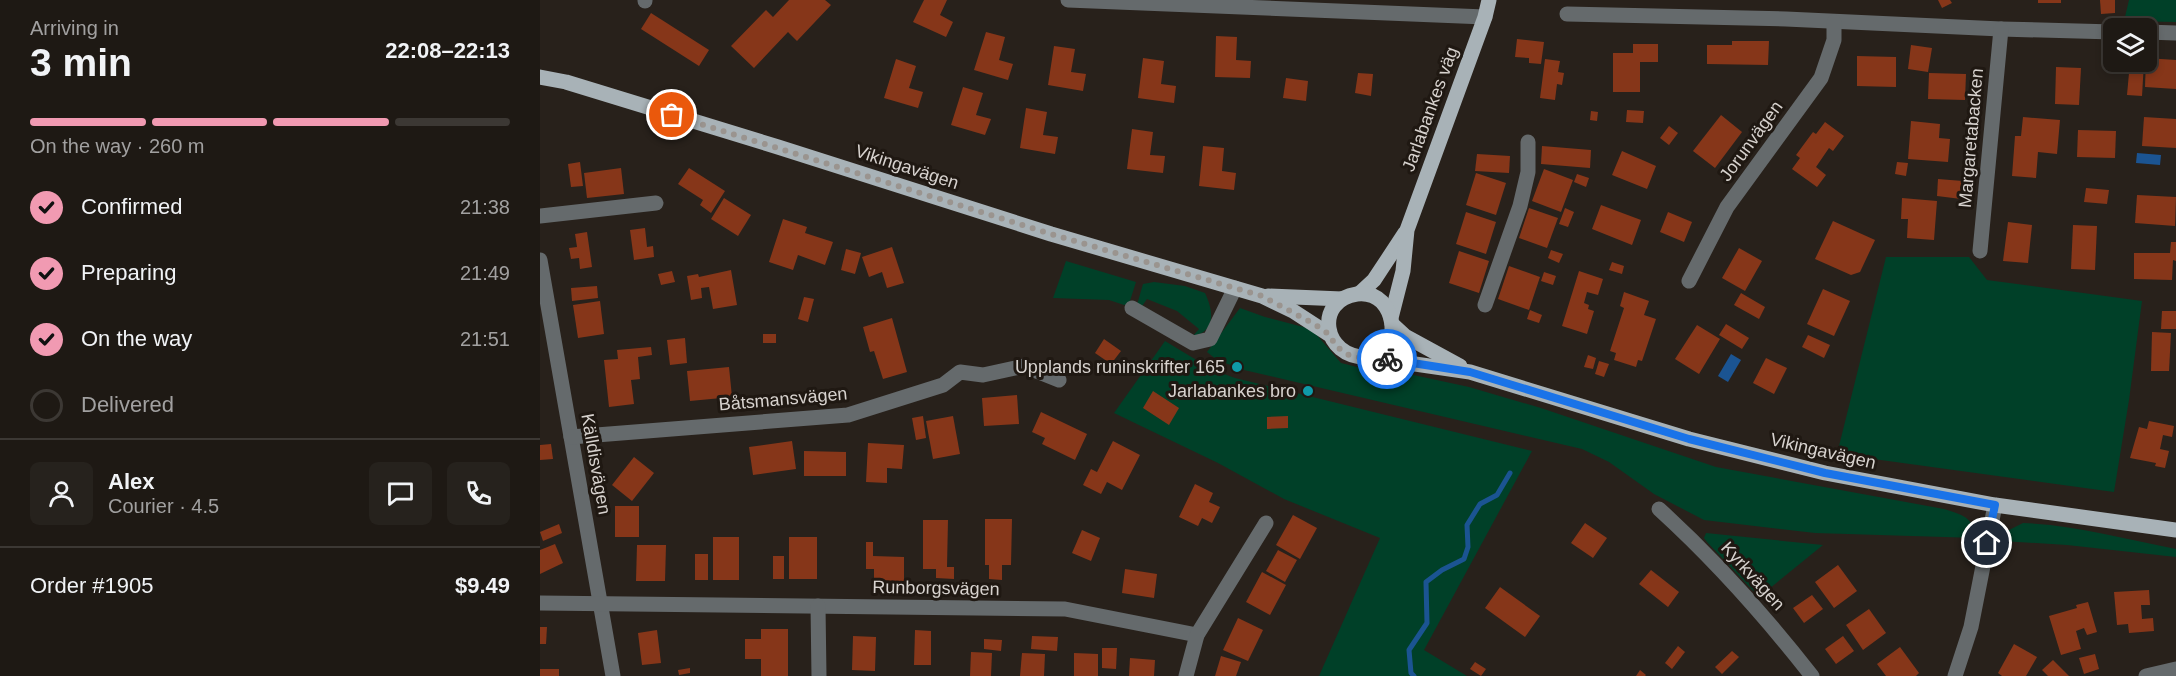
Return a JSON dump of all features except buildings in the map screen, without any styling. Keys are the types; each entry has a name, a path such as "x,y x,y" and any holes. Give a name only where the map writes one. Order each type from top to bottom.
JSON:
{"main road":[{"name":"Jarlabankes väg","path":"1360,293 1374,280 1407,230 1485,17 1489,0"},
{"name":"Vikingavägen","path":"540,77 566,82 1051,234 1262,296 1293,311 1330,335 1335,345 1346,354 1356,357 1470,372 1689,439 1825,473 1995,505 2176,530"},
{"name":"Jarlabankes väg","path":"1392,321 1403,271 1407,230"},
{"name":"Vikingavägen","path":"1262,296 1342,299 1360,293 1367,294 1379,300 1387,308 1392,321 1405,336 1470,372"},
{"path":"1330,335 1328,323 1331,313 1342,299"},
{"path":"1367,357 1387,345 1392,321"}],"street":[{"path":"1068,0 1368,5 1485,17"},
{"path":"1567,14 1786,19 2103,32"},
{"name":"Jorunvägen","path":"1689,281 1727,207 1821,78 1834,40 1834,22"},
{"name":"Margaretabacken","path":"1980,251 2001,29"},
{"path":"2157,33 2176,33"},
{"path":"1485,305 1520,206 1528,172 1528,141"},
{"path":"540,216 575,214 656,203"},
{"name":"Källdisvägen","path":"540,260 613,676"},
{"path":"1132,308 1193,343 1210,339 1235,288"},
{"name":"Båtsmansvägen","path":"571,437 848,415 943,385 960,372 983,375 1024,366 1059,380"},
{"path":"1955,676 1971,627 1995,505"},
{"name":"Kyrkvägen","path":"1659,509 1697,544 1767,619 1812,676"},
{"path":"1186,676 1197,635 1266,523"},
{"name":"Runborgsvägen","path":"540,603 1065,609 1197,635"},
{"path":"818,606 819,676"},
{"path":"2146,676 2176,669"}],"green space":[{"path":"2129,0 2176,0 2176,22 2157,22 2157,18 2125,18"},
{"path":"1886,257 1969,257 1987,280 2142,301 2114,492 1837,454"},
{"path":"1066,261 1136,282 1129,304 1124,305 1109,300 1053,298"},
{"path":"1154,282 1185,286 1205,293 1211,313 1206,330 1193,336 1199,329 1177,311 1147,299 1140,309 1136,308 1143,284"},
{"path":"1240,308 1307,328 1316,334 1341,363 1361,368 1376,367 1469,387 1541,408 1716,467 1944,509 1966,517 1975,531 1976,538 1815,533 1704,520 1654,494 1609,462 1582,449 1244,370 1217,360 1207,352"},
{"path":"1165,341 1213,370 1235,378 1532,451 1424,650 1467,676 1319,676 1380,538 1284,499 1218,463 1114,413"},
{"path":"2023,523 2081,529 2176,549 2176,557 2067,545 2002,541 2007,531"},
{"path":"1706,533 1823,545 1759,597 1707,542 1704,538"}],"water":[{"path":"2137,153 2161,155 2160,165 2136,163"},
{"path":"1731,354 1741,360 1728,382 1718,376"}],"waterway":[{"path":"1414,676 1411,673 1409,650 1427,623 1426,582 1442,570 1464,559 1468,547 1467,525 1480,504 1497,495 1510,473"}],"way so far":[{"path":"672,115 1051,234 1262,296 1293,311 1330,335 1335,345 1346,354 1387,359"}],"place":[{"name":"Upplands runinskrifter 165","path":"1237,367"},
{"name":"Jarlabankes bro","path":"1308,391"}],"route":[{"path":"1387,359 1470,372 1689,439 1825,473 1995,505 1987,543"}]}
